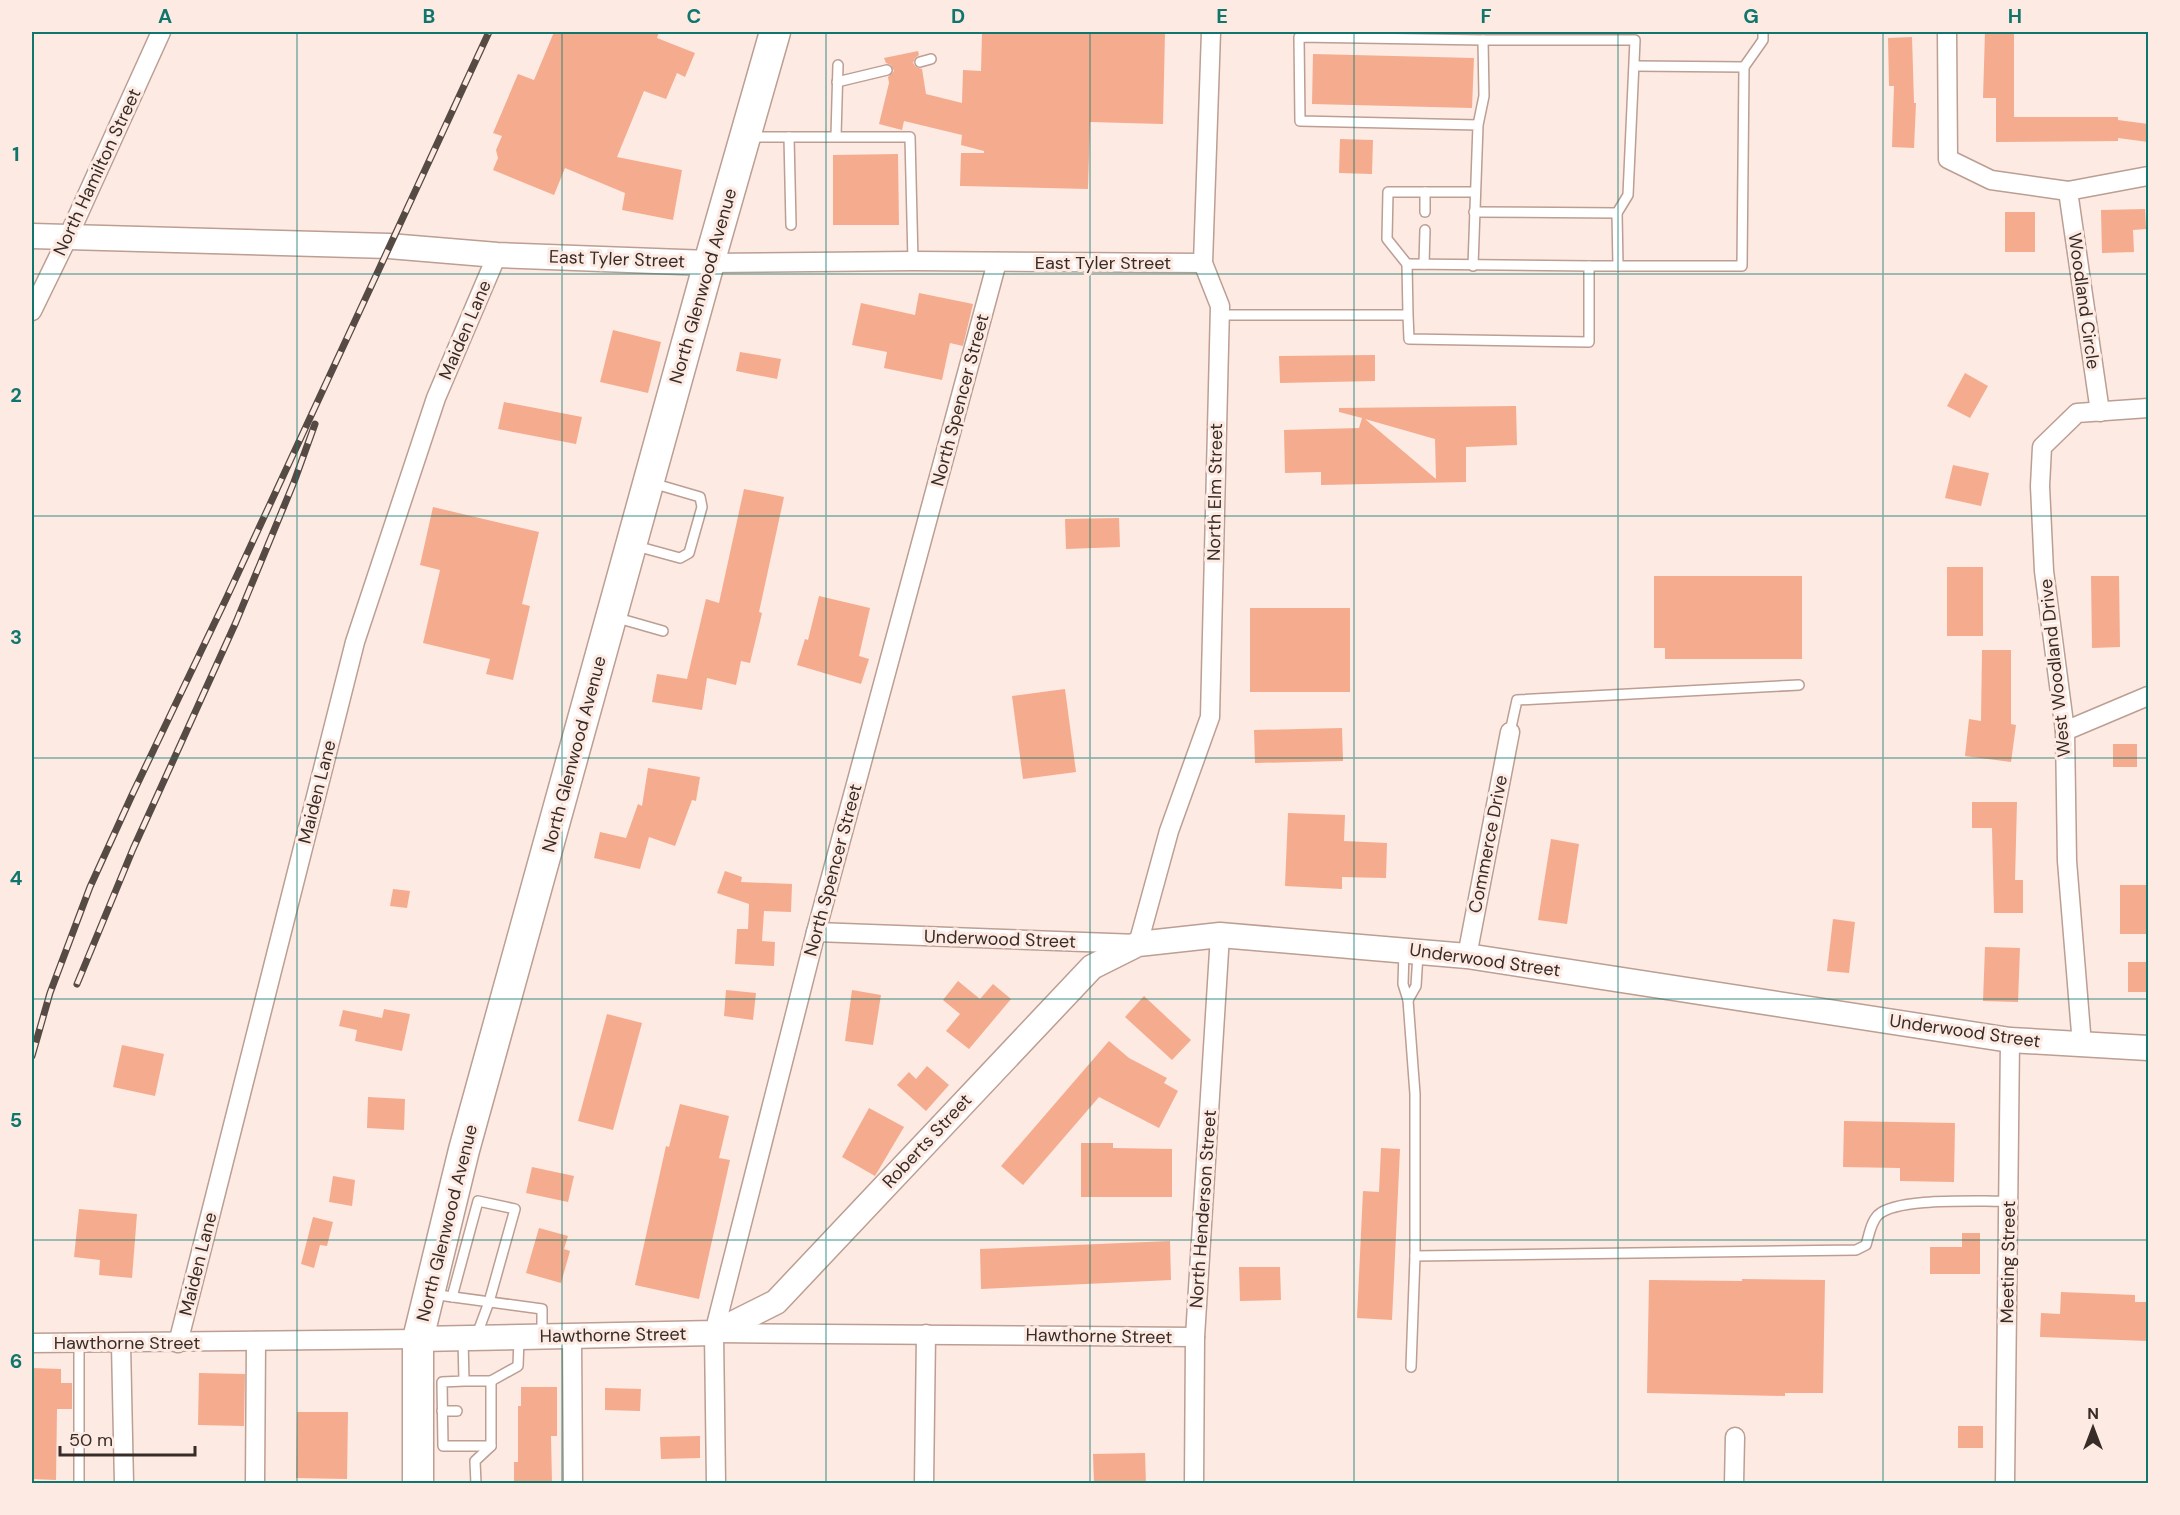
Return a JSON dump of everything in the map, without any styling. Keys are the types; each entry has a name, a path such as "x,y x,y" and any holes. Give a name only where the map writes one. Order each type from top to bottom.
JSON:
{"main road":[{"name":"North Glenwood Avenue","path":"418,1484 430,1431 430,1394 418,1339 441,1295 464,1211 464,1150 775,32"}],"street":[{"name":"North Hamilton Street","path":"32,311 68,237 160,32"},
{"name":"North Elm Street","path":"1138,944 1169,831 1210,717 1220,306 1203,263 1211,32"},
{"path":"1947,32 1948,159 1991,180 2068,191 2148,176"},
{"name":"Woodland Circle","path":"2068,191 2100,412"},
{"name":"East Tyler Street","path":"32,236 389,246 498,255 709,263 913,261 1203,263"},
{"name":"Maiden Lane","path":"178,1343 355,642 436,398 498,255"},
{"name":"North Spencer Street","path":"716,1484 714,1333 816,932 997,262"},
{"name":"West Woodland Drive","path":"2082,1045 2067,861 2065,731 2044,571 2040,486 2042,447 2077,413 2148,408"},
{"path":"2065,731 2148,696"},
{"name":"Commerce Drive","path":"1467,956 1510,732"},
{"name":"Underwood Street","path":"816,932 1138,944 1220,935 1411,950 1467,956 2010,1040 2148,1048"},
{"name":"North Henderson Street","path":"1194,1484 1195,1337 1220,935"},
{"name":"Roberts Street","path":"714,1333 776,1302 1092,967 1138,944"},
{"name":"Meeting Street","path":"2005,1484 2010,1040"},
{"name":"Hawthorne Street","path":"32,1344 714,1333 1195,1337"},
{"path":"924,1484 926,1334"},
{"path":"572,1336 573,1484"},
{"path":"255,1484 256,1341"},
{"path":"121,1344 124,1484"},
{"path":"1734,1484 1735,1437"}],"lane":[{"path":"1407,264 1742,266 1744,67 1762,40 1763,32"},
{"path":"1478,125 1300,121 1299,37 1483,40 1635,36 1628,195 1617,213 1618,266"},
{"path":"1473,266 1478,125 1484,96 1483,40"},
{"path":"920,62 931,59"},
{"path":"836,136 838,65"},
{"path":"1635,66 1744,67"},
{"path":"837,82 887,70"},
{"path":"746,137 910,137 913,261"},
{"path":"789,137 791,225"},
{"path":"1474,192 1388,192 1387,239 1407,264 1409,339 1589,342 1589,266"},
{"path":"1425,192 1425,212"},
{"path":"1474,212 1617,213"},
{"path":"1424,264 1425,230"},
{"path":"1219,315 1408,315"},
{"path":"631,545 680,558 689,554 702,507 700,497 649,482"},
{"path":"612,617 663,631"},
{"path":"1510,732 1517,700 1798,685"},
{"path":"1408,1000 1416,986 1411,950"},
{"path":"1411,950 1403,984 1408,1000 1415,1094 1415,1256 1411,1367"},
{"path":"464,1211 478,1201 515,1209 499,1256 489,1302 469,1338 464,1381"},
{"path":"1415,1256 1856,1250 1866,1245 1876,1217 1892,1206 1913,1203 2008,1201"},
{"path":"464,1211 481,1225"},
{"path":"441,1295 463,1274 464,1211"},
{"path":"465,1247 475,1250"},
{"path":"441,1295 542,1309 518,1366 490,1381 442,1382 430,1394 442,1412"},
{"path":"79,1344 79,1484"},
{"path":"490,1381 487,1411 491,1446"},
{"path":"442,1412 457,1411"},
{"path":"442,1412 430,1431 443,1446 491,1446"},
{"path":"476,1484 475,1461 491,1446"}],"building":[{"path":"554,32 659,32 657,38 695,53 685,77 677,73 666,99 644,91 617,157 682,170 673,220 622,210 625,193 565,168 554,195 493,170 498,158 496,150 502,136 493,133 518,74 534,80"},
{"path":"982,32 1165,32 1163,124 1090,122 1088,189 960,186 961,153 984,153 984,151 961,145 962,135 904,121 902,130 879,124 889,83 888,77 894,71 884,58 918,51 919,55 913,63 922,69 926,94 962,103 963,70 981,71"},
{"path":"1985,32 2014,32 2014,117 2118,117 2118,120 2148,124 2148,142 2118,138 2118,141 1996,142 1996,98 1983,98"},
{"path":"1912,37 1914,103 1916,103 1914,148 1892,147 1894,86 1889,86 1888,38"},
{"path":"1313,54 1474,58 1472,108 1312,104"},
{"path":"1340,139 1373,140 1372,174 1339,173"},
{"path":"898,154 899,225 833,225 833,155"},
{"path":"2145,209 2146,229 2133,230 2134,252 2102,253 2101,210"},
{"path":"2005,212 2035,212 2035,252 2005,252"},
{"path":"919,293 973,304 963,346 950,343 942,380 884,368 887,352 852,345 861,303 915,315"},
{"path":"613,330 661,342 648,393 600,382"},
{"path":"740,352 781,359 777,379 736,371"},
{"path":"1375,355 1375,381 1280,383 1279,356"},
{"path":"1965,373 1988,386 1970,418 1947,406"},
{"path":"504,402 582,417 576,444 498,429"},
{"path":"1516,406 1517,445 1466,447 1466,482 1321,485 1321,472 1285,473 1284,430 1359,428 1362,418 1339,412 1339,408","holes":["1365,419 1435,439 1436,479"]},
{"path":"1953,465 1989,473 1981,506 1945,498"},
{"path":"744,489 784,497 750,663 741,661 736,685 707,678 702,710 652,702 657,674 687,679 706,599 719,603"},
{"path":"433,507 539,532 522,604 530,606 513,680 486,674 490,659 423,643 440,570 420,565"},
{"path":"1119,518 1120,547 1066,549 1065,519"},
{"path":"1947,567 1983,567 1983,636 1947,636"},
{"path":"1654,576 1802,576 1802,659 1665,659 1665,648 1654,648"},
{"path":"2091,576 2119,576 2120,647 2092,648"},
{"path":"819,596 870,608 859,656 869,659 861,684 797,665 805,639 808,640"},
{"path":"1250,608 1350,608 1350,692 1250,692"},
{"path":"1982,650 2011,650 2011,724 2016,725 2011,762 1965,756 1969,719 1981,721"},
{"path":"1065,689 1076,772 1023,779 1012,696"},
{"path":"1342,728 1343,761 1255,763 1254,730"},
{"path":"2113,744 2137,744 2137,767 2113,767"},
{"path":"648,768 700,777 696,801 692,800 675,846 649,837 640,869 594,858 600,832 626,838 638,804 642,806"},
{"path":"1972,802 2017,802 2015,880 2023,880 2023,913 1994,913 1992,828 1972,828"},
{"path":"1288,813 1345,815 1344,841 1387,843 1386,878 1342,877 1342,889 1285,886"},
{"path":"1551,839 1579,844 1567,924 1538,920"},
{"path":"725,871 742,877 741,882 792,884 791,912 764,911 762,941 775,942 774,966 735,964 737,929 748,929 749,904 717,893"},
{"path":"2120,885 2148,885 2148,934 2120,934"},
{"path":"393,889 410,891 407,908 390,906"},
{"path":"1833,919 1855,922 1849,973 1827,971"},
{"path":"1985,947 2020,948 2018,1002 1983,1001"},
{"path":"2128,962 2148,962 2148,992 2128,992"},
{"path":"958,981 980,999 993,984 1011,999 969,1049 946,1031 960,1014 943,1000"},
{"path":"726,990 756,993 753,1020 724,1016"},
{"path":"852,990 881,995 873,1045 845,1041"},
{"path":"1144,996 1191,1040 1172,1060 1125,1017"},
{"path":"384,1009 410,1014 402,1051 355,1041 357,1030 339,1026 343,1010 382,1018"},
{"path":"607,1014 642,1023 613,1130 578,1121"},
{"path":"1109,1041 1129,1058 1167,1078 1164,1083 1178,1091 1159,1128 1099,1097 1023,1185 1001,1166"},
{"path":"122,1045 164,1054 155,1096 113,1087"},
{"path":"927,1066 949,1085 926,1111 897,1085 909,1072 916,1079"},
{"path":"368,1097 405,1099 404,1130 367,1128"},
{"path":"680,1104 729,1116 719,1158 730,1160 699,1299 635,1285 666,1146 669,1147"},
{"path":"869,1108 904,1127 875,1176 842,1157"},
{"path":"1844,1121 1955,1123 1954,1182 1900,1181 1900,1168 1843,1167"},
{"path":"1081,1143 1113,1143 1113,1148 1172,1149 1172,1197 1081,1197"},
{"path":"1381,1148 1400,1149 1392,1320 1357,1318 1363,1191 1379,1192"},
{"path":"532,1167 574,1176 568,1202 526,1193"},
{"path":"333,1176 355,1180 352,1206 329,1202"},
{"path":"79,1209 137,1214 132,1278 99,1275 100,1260 74,1257"},
{"path":"313,1217 333,1222 327,1246 320,1245 314,1268 301,1264"},
{"path":"539,1228 568,1236 564,1249 570,1251 561,1283 526,1273"},
{"path":"1962,1233 1980,1233 1980,1274 1930,1274 1930,1247 1962,1247"},
{"path":"1170,1241 1171,1280 981,1289 980,1249"},
{"path":"1239,1267 1280,1267 1281,1300 1240,1301"},
{"path":"1742,1279 1825,1280 1823,1393 1785,1393 1785,1396 1647,1393 1649,1280 1742,1281"},
{"path":"2061,1292 2135,1295 2135,1302 2148,1302 2148,1341 2040,1337 2041,1313 2060,1314"},
{"path":"32,1368 61,1369 61,1383 72,1383 72,1409 57,1409 56,1480 32,1479"},
{"path":"199,1373 245,1374 244,1426 198,1425"},
{"path":"521,1387 557,1387 557,1436 551,1436 552,1484 514,1484 514,1462 518,1462 518,1406 521,1406"},
{"path":"605,1388 641,1389 640,1411 605,1410"},
{"path":"297,1412 348,1412 347,1479 296,1478"},
{"path":"1958,1426 1983,1426 1983,1448 1958,1448"},
{"path":"700,1436 700,1458 661,1459 660,1437"},
{"path":"1145,1453 1146,1484 1094,1484 1093,1454"}],"railway":[{"path":"32,1056 50,993 90,887 489,32"},
{"path":"77,984 133,849 236,622 294,482 315,424"}]}
